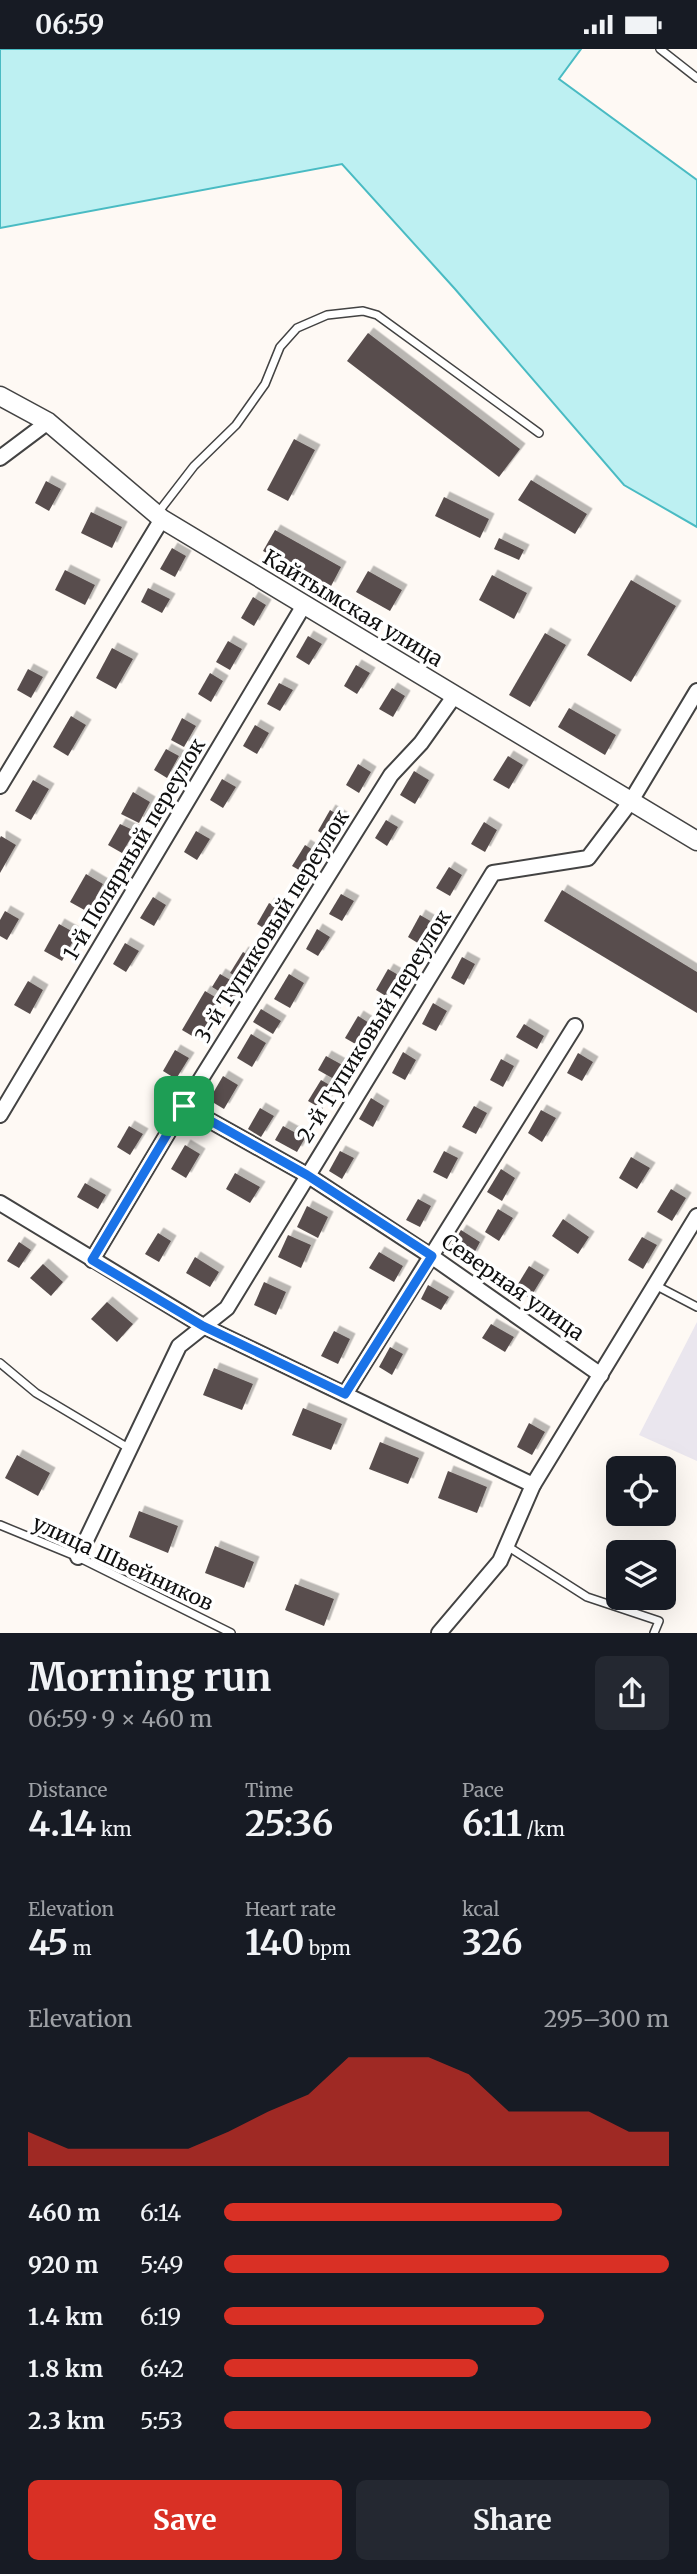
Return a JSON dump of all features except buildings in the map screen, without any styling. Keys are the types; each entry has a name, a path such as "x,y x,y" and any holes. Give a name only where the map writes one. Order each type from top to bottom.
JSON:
{"street":[{"name":"Кайтымская улица","path":"0,395 48,422 159,517 697,841"},
{"path":"0,458 48,422"},
{"path":"0,786 159,517"},
{"name":"1-й Полярный переулок","path":"0,1115 304,605"},
{"name":"2-й Тупиковый переулок","path":"78,1557 179,1346 227,1308 493,873 588,858 631,801 697,691"},
{"name":"3-й Тупиковый переулок","path":"92,1260 184,1106 391,775 421,743 455,695"},
{"path":"345,1394 575,1026"},
{"name":"Северная улица","path":"184,1106 307,1175 432,1256 601,1375"},
{"path":"0,1203 203,1326 533,1485"},
{"path":"439,1633 500,1561 533,1485 697,1216"}],"lane":[{"path":"660,49 697,78"},
{"path":"159,517 194,466 236,425 265,384 280,347 297,328 327,315 363,311 377,315 539,433"},
{"path":"655,1285 697,1307"},
{"path":"0,1363 36,1393 130,1449"},
{"name":"улица Швейников","path":"0,1525 78,1557 231,1633"},
{"path":"506,1546 587,1597 659,1621 654,1633"}],"shaded area":[{"path":"697,1322 697,1461 639,1435"}],"water":[{"path":"0,49 581,49 559,79 697,180 697,527 624,485 455,289 342,164 0,228"}],"route":[{"path":"184,1106 307,1175 432,1256 345,1394 203,1326 92,1260 184,1106"}]}
